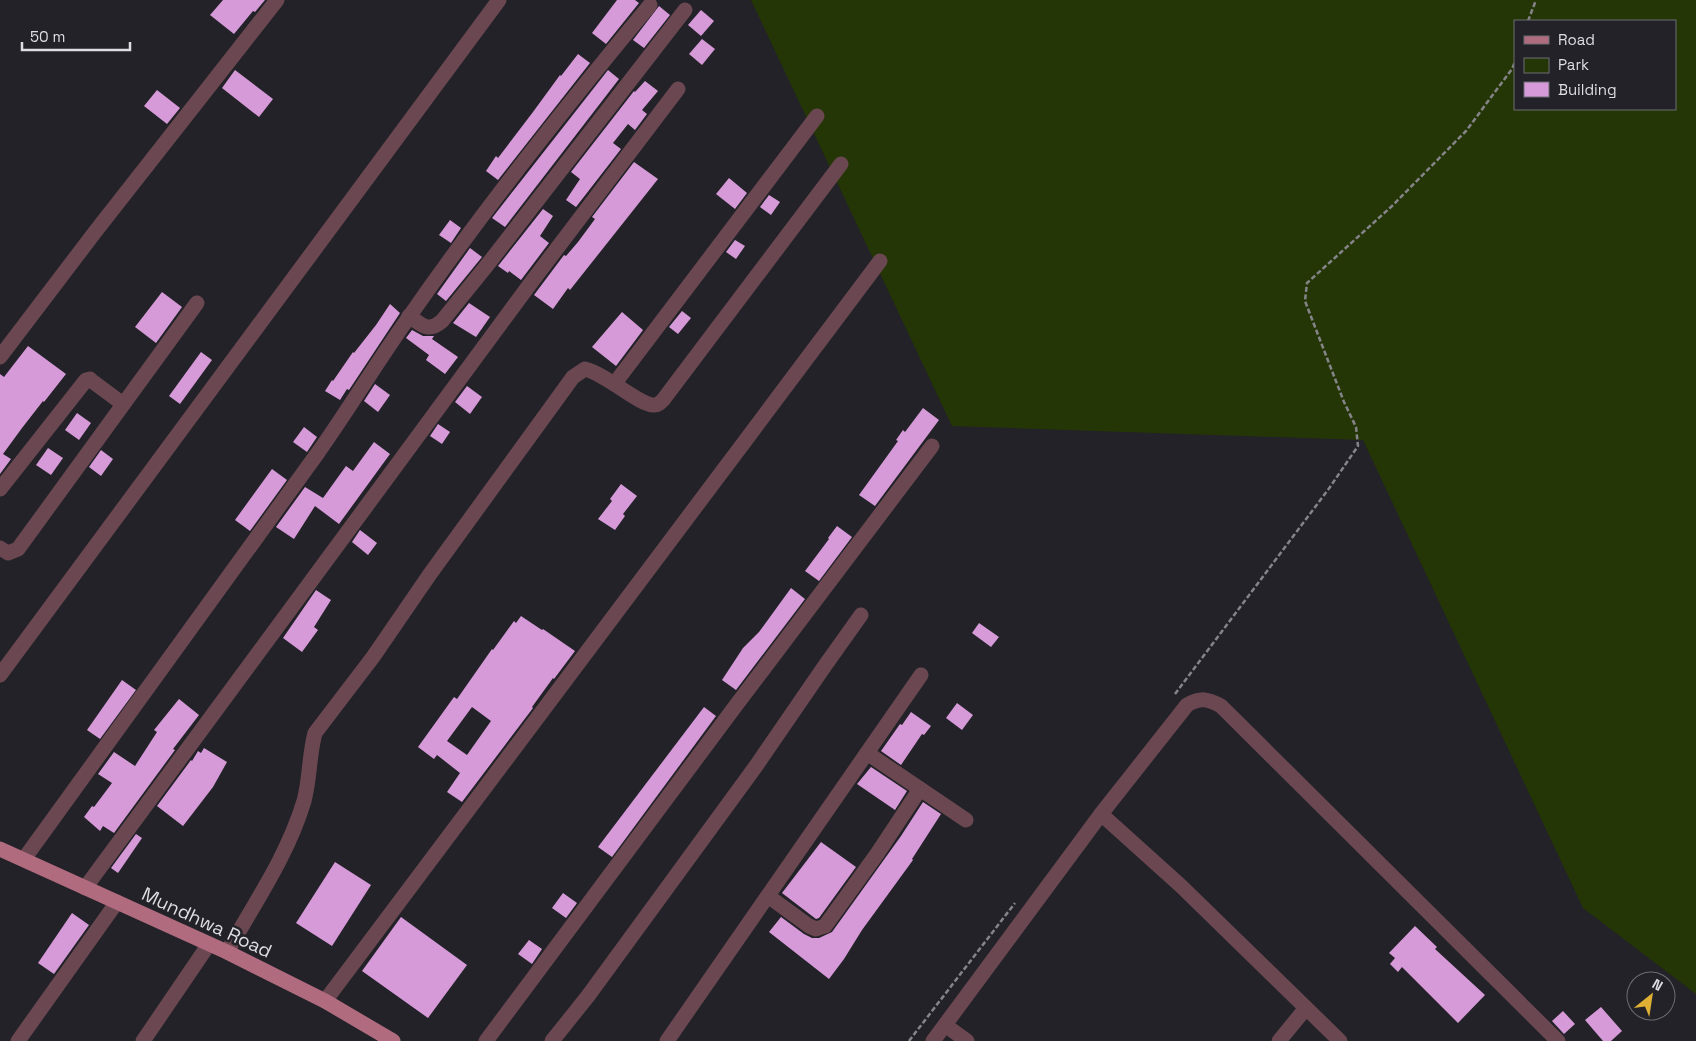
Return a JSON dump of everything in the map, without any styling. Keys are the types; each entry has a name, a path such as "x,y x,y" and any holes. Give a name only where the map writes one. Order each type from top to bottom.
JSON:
{"main road":[{"name":"Mundhwa Road","path":"0,849 227,952 325,1001 393,1041"}],"street":[{"path":"0,357 95,232 277,0"},
{"path":"0,675 499,0"},
{"path":"24,860 314,458 409,316 577,93 650,5"},
{"path":"409,316 429,328 435,327 442,321 685,10"},
{"path":"85,888 533,280 678,89"},
{"path":"615,383 817,116"},
{"path":"227,952 278,863 295,824 304,800 315,733 373,657 430,574 573,377 585,369 594,371 644,403 652,406 658,405 841,164"},
{"path":"325,1001 880,261"},
{"path":"0,548 8,553 18,549 197,303"},
{"path":"0,489 86,380 90,379 124,404"},
{"path":"486,1041 932,446"},
{"path":"552,1041 588,996 756,766 862,615"},
{"path":"667,1041 921,675"},
{"path":"933,1041 1102,814 1188,705 1198,699 1207,699 1221,706 1558,1041"},
{"path":"867,753 966,820"},
{"path":"768,896 809,926 816,929 825,926 877,854 920,789"},
{"path":"1102,814 1181,886 1340,1041"},
{"path":"18,1041 117,902"},
{"path":"143,1041 209,944"},
{"path":"1278,1041 1306,1008"},
{"path":"945,1025 966,1041"}],"path":[{"path":"1528,20 1536,0"},
{"path":"1174,697 1330,487 1358,446 1356,427 1344,402 1305,301 1307,283 1392,206 1466,131 1514,64"},
{"path":"909,1041 1017,900"}],"green space":[{"path":"751,0 1696,0 1696,994 1676,979 1676,971 1666,971 1583,908 1363,440 952,426"}],"building":[{"path":"223,0 265,0 234,34 210,15"},
{"path":"617,0 635,0 639,3 606,44 592,33"},
{"path":"659,6 670,15 644,48 633,40"},
{"path":"701,10 714,21 701,36 688,25"},
{"path":"702,39 715,49 702,65 689,54"},
{"path":"578,54 590,63 498,180 486,171"},
{"path":"235,70 273,99 259,117 222,88"},
{"path":"608,70 619,79 505,227 492,218"},
{"path":"645,81 658,91 642,110 647,114 635,130 628,124 613,143 621,149 576,207 566,200 580,179 571,172 634,91"},
{"path":"157,90 180,108 167,124 144,106"},
{"path":"634,162 658,179 570,290 568,288 553,309 534,295 564,255 566,256 578,242 595,219 592,217"},
{"path":"729,178 747,193 735,209 716,194"},
{"path":"769,195 780,202 771,215 760,207"},
{"path":"543,209 553,216 540,236 549,243 521,280 498,266"},
{"path":"450,220 461,228 451,243 439,235"},
{"path":"735,240 745,246 736,259 726,252"},
{"path":"470,248 482,257 446,301 437,294"},
{"path":"162,292 182,307 156,343 135,327"},
{"path":"469,303 490,317 476,337 453,323"},
{"path":"390,304 400,313 349,390 347,389 340,400 325,391 353,352 376,325"},
{"path":"682,311 691,318 678,334 669,327"},
{"path":"622,312 643,330 616,366 592,347"},
{"path":"412,330 423,336 434,336 432,339 458,357 445,374 426,360 429,355 406,338"},
{"path":"28,346 66,374 3,454 11,459 0,474 0,374 4,377"},
{"path":"201,352 212,360 180,404 169,396"},
{"path":"375,384 390,395 378,412 364,401"},
{"path":"467,386 482,397 470,414 455,402"},
{"path":"923,408 939,420 875,506 859,495 898,441 896,440 903,430 905,432"},
{"path":"77,413 91,423 79,440 65,430"},
{"path":"438,424 450,432 442,444 430,436"},
{"path":"304,427 317,437 307,452 293,442"},
{"path":"374,442 390,454 339,524 315,506 294,539 276,527 305,487 323,498 346,466 353,471"},
{"path":"48,448 63,458 51,475 36,465"},
{"path":"101,450 113,459 101,476 89,467"},
{"path":"272,469 287,480 250,531 235,520"},
{"path":"621,484 637,496 623,514 625,516 615,530 598,519 612,501 610,499"},
{"path":"837,526 852,537 819,581 805,571"},
{"path":"360,530 377,543 368,555 352,542"},
{"path":"791,588 805,599 736,690 722,680 743,648 759,632"},
{"path":"316,590 331,600 314,627 318,630 302,652 283,638"},
{"path":"521,616 575,651 462,802 447,792 460,773 437,755 434,759 418,747 454,697 457,699 514,621 516,623","holes":["472,707 491,721 467,755 447,741"]},
{"path":"979,623 999,637 991,647 972,633"},
{"path":"122,680 136,690 100,739 87,730"},
{"path":"179,699 199,715 114,833 103,826 100,831 84,817 112,783 98,774 114,752 135,766 157,732 154,730"},
{"path":"957,703 973,715 962,730 946,718"},
{"path":"704,707 716,716 612,857 598,847"},
{"path":"911,712 931,726 924,735 922,734 901,765 881,751"},
{"path":"204,748 227,762 213,787 183,826 157,806 198,751 201,753"},
{"path":"871,767 907,791 895,810 857,784"},
{"path":"923,802 941,814 913,860 829,979 769,932 781,917 812,938 819,938 832,932"},
{"path":"136,834 142,838 118,873 111,868"},
{"path":"821,842 856,867 819,918 816,919 782,893"},
{"path":"335,862 371,885 332,946 296,923"},
{"path":"563,893 577,903 566,918 552,908"},
{"path":"72,913 89,925 54,974 38,963"},
{"path":"401,917 467,965 428,1018 362,971"},
{"path":"1415,926 1437,947 1435,949 1485,995 1458,1023 1402,967 1398,972 1390,964 1395,958 1389,953"},
{"path":"529,940 542,949 532,964 518,954"},
{"path":"1601,1007 1622,1031 1611,1041 1603,1041 1585,1020"},
{"path":"1563,1011 1575,1024 1564,1034 1552,1021"}]}
